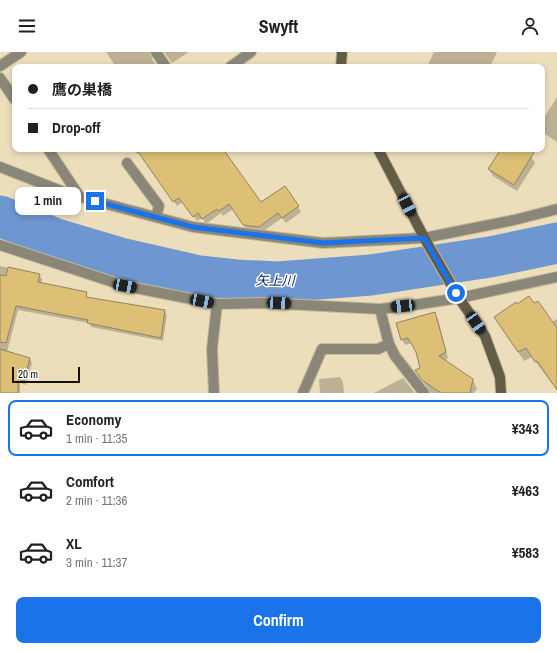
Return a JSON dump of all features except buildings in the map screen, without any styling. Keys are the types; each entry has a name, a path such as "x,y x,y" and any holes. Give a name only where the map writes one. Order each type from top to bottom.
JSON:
{"main road":[{"path":"341,64 342,52"},
{"path":"380,152 425,240 485,336 500,377 501,393"}],"street":[{"path":"0,66 21,52"},
{"path":"156,52 164,64"},
{"path":"234,64 251,52"},
{"path":"0,78 12,96"},
{"path":"50,152 80,197"},
{"path":"127,163 159,206 156,217"},
{"path":"0,167 69,194 193,227 323,243 425,240 557,209"},
{"path":"0,245 125,286 217,304 264,302 380,309 414,305 458,295 557,277"},
{"path":"214,393 212,349 217,304"},
{"path":"380,309 389,344 395,356 424,393"},
{"path":"303,393 322,349 378,349 389,344"}],"waterway":[{"name":"矢上川","path":"0,216 56,239 120,258 199,276 236,280 278,282 371,275 490,257 557,243"}],"route":[{"path":"95,201 193,227 323,243 424,238 456,293"}]}
